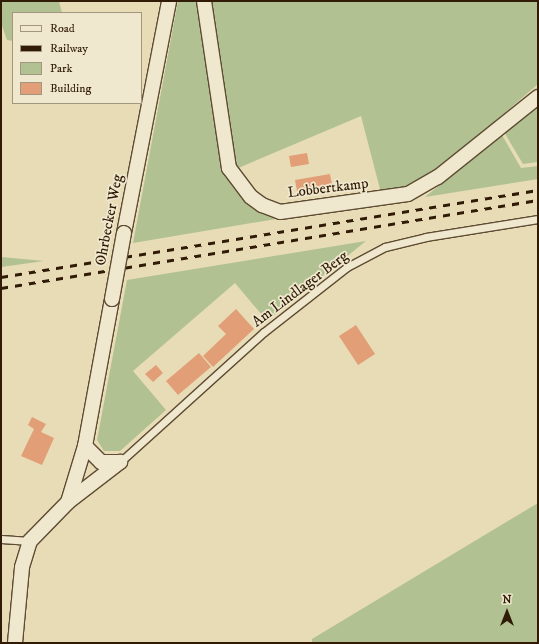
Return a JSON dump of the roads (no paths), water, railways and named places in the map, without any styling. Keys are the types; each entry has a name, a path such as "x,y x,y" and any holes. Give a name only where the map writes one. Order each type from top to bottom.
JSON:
{"street":[{"name":"Ohrbecker Weg","path":"68,502 85,446 169,1"},
{"name":"Lobbertkamp","path":"204,1 229,168 251,197 262,205 280,212 408,194 438,177 538,96"},
{"path":"85,446 101,462 120,462"},
{"name":"Ohrbecker Weg","path":"15,643 22,567 30,541 68,502 120,462"}],"lane":[{"name":"Am Lindlager Berg","path":"120,462 264,332 347,267 384,247 426,237 538,219"},
{"path":"1,539 30,541"}],"railway":[{"path":"1,277 538,190"},
{"path":"1,288 538,200"}]}
